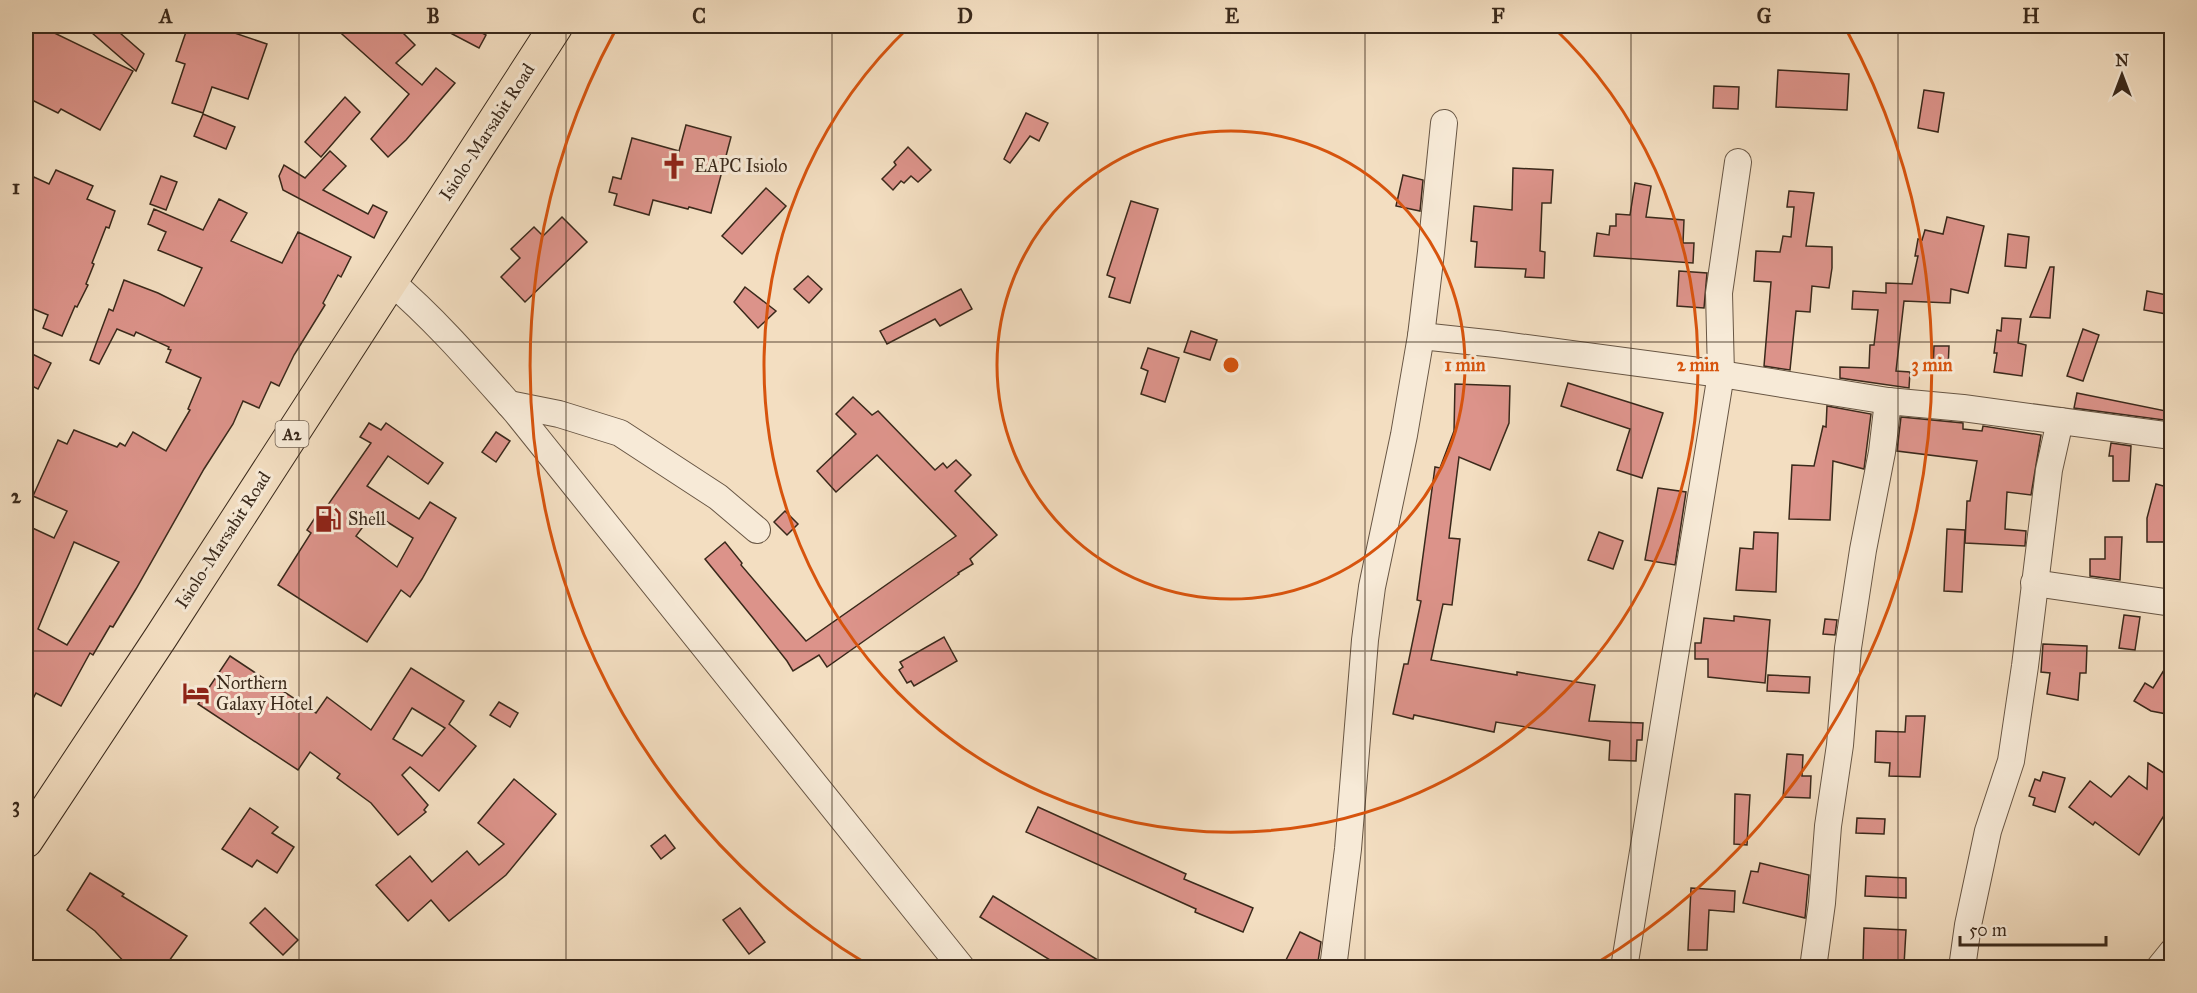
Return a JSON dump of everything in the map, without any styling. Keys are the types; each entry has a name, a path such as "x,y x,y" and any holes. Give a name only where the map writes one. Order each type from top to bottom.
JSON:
{"highway":[{"name":"Isiolo-Marsabit Road","path":"26,841 161,637 556,26"}],"street":[{"path":"1333,968 1348,849 1365,640 1372,587 1404,435 1421,336 1443,123"},
{"path":"1624,968 1721,374 1719,293 1738,162"},
{"path":"390,281 454,341 509,404 962,968"},
{"path":"1421,336 1721,374 1888,401 2172,436"},
{"path":"1813,968 1822,903 1824,861 1840,745 1848,648 1863,550 1882,452 1888,401"},
{"path":"509,404 559,414 620,433 718,497 757,530"},
{"path":"1962,968 1968,925 1988,831 2010,761 2025,666 2049,470 2060,421"},
{"path":"2034,583 2172,603"},
{"path":"2159,968 2172,952"}],"building":[{"path":"26,26 40,26 133,71 100,130 61,109 58,113 26,97"},
{"path":"84,26 112,26 144,54 136,71"},
{"path":"188,26 214,26 267,44 248,99 212,87 203,113 172,103 185,64 176,61"},
{"path":"333,26 396,26 415,45 396,63 422,85 436,68 455,83 406,140 388,157 371,139 409,94"},
{"path":"437,26 469,26 486,35 479,48"},
{"path":"1778,70 1849,74 1847,110 1776,107"},
{"path":"1714,86 1739,87 1738,109 1713,108"},
{"path":"1924,90 1944,93 1938,132 1918,128"},
{"path":"345,97 360,112 321,157 305,142"},
{"path":"1026,113 1048,123 1039,141 1030,136 1010,163 1004,159"},
{"path":"203,114 235,127 226,149 194,136"},
{"name":"EAPC Isiolo","path":"686,125 731,137 711,213 653,200 649,215 614,205 617,194 609,192 613,177 621,179 632,138 679,151"},
{"path":"908,147 931,170 918,182 911,176 904,183 901,181 893,190 882,179 896,165 894,162"},
{"path":"330,151 346,166 323,190 368,214 373,205 387,212 374,238 283,190 279,176 284,165 305,178"},
{"path":"1513,168 1553,170 1551,203 1542,203 1540,251 1545,252 1544,278 1525,277 1526,269 1475,267 1477,242 1471,241 1474,206 1512,210"},
{"path":"56,170 93,186 87,199 115,211 92,263 94,264 86,284 88,285 77,307 75,306 62,336 43,328 48,315 26,306 26,197 34,177 49,184"},
{"path":"1403,175 1423,180 1420,211 1396,206"},
{"path":"161,176 177,182 166,210 150,204"},
{"path":"1635,183 1651,186 1646,217 1684,220 1683,243 1694,243 1693,263 1594,256 1597,233 1609,235 1610,226 1616,226 1616,214 1630,215"},
{"path":"766,188 786,206 742,254 722,236"},
{"path":"1789,191 1814,193 1806,246 1832,247 1829,288 1812,286 1810,312 1796,311 1790,370 1764,366 1771,282 1754,281 1756,251 1780,252 1783,236 1791,237 1794,207 1787,207"},
{"path":"219,199 247,213 231,241 282,263 298,232 351,257 341,277 338,275 323,303 325,305 294,355 279,386 271,382 259,408 243,401 233,424 204,469 136,589 93,655 90,653 61,706 36,693 26,712 26,525 54,538 67,511 33,496 58,440 67,444 74,430 117,447 120,443 125,446 133,432 166,451 190,410 188,409 201,378 166,362 171,350 168,349 169,347 136,332 134,336 117,329 99,364 90,360 109,309 113,311 124,280 184,306 202,268 158,250 166,232 148,224 154,209 203,230","holes":["74,542 119,562 67,645 38,629"]},
{"path":"1131,201 1158,209 1130,303 1109,297 1115,278 1107,275"},
{"path":"562,217 587,242 525,302 501,277 520,258 511,249 534,227 543,236"},
{"path":"1947,217 1984,226 1968,293 1951,289 1950,303 1904,301 1896,371 1910,372 1909,388 1840,378 1840,367 1869,368 1870,345 1874,345 1878,310 1852,309 1853,291 1886,293 1886,283 1912,284 1918,256 1915,256 1918,239 1922,240 1925,230 1943,234"},
{"path":"2008,234 2029,237 2026,268 2005,266"},
{"path":"2050,267 2054,267 2050,318 2030,317"},
{"path":"1679,271 1707,273 1704,308 1677,306"},
{"path":"808,276 822,289 809,303 794,289"},
{"path":"745,287 776,311 758,328 734,302"},
{"path":"961,289 972,309 940,326 935,319 887,344 880,331"},
{"path":"2147,291 2172,296 2172,315 2144,310"},
{"path":"2002,318 2021,319 2018,343 2026,345 2022,376 1994,372 1997,330 2001,331"},
{"path":"2083,329 2099,335 2083,381 2067,376"},
{"path":"1191,331 1217,340 1210,360 1184,352"},
{"path":"1934,346 1949,346 1948,369 1933,368"},
{"path":"1148,348 1179,358 1165,402 1141,394 1148,371 1141,368"},
{"path":"26,351 51,363 38,389 26,383"},
{"path":"1568,383 1663,413 1642,478 1617,470 1630,429 1561,406"},
{"path":"1455,384 1510,386 1509,423 1490,470 1459,457 1449,538 1460,539 1452,605 1443,604 1431,660 1517,675 1517,672 1595,685 1589,721 1643,723 1642,740 1637,740 1636,761 1609,760 1610,741 1496,722 1494,732 1414,715 1413,719 1393,714 1404,664 1408,664 1421,601 1417,600 1435,467 1440,468 1454,431"},
{"path":"2077,393 2166,411 2164,420 2074,408"},
{"path":"853,397 872,415 878,411 935,470 943,463 947,468 956,460 971,475 955,491 997,535 970,559 973,564 827,667 819,655 793,671 705,559 725,542 742,563 741,565 806,641 956,536 877,455 836,492 817,471 856,434 836,414"},
{"path":"1827,406 1871,414 1864,469 1833,461 1830,520 1789,519 1792,465 1814,466 1823,426 1826,427"},
{"path":"1901,417 1963,423 1963,429 1982,431 1983,426 2041,435 2031,495 2007,492 2005,529 2026,531 2025,546 1965,543 1967,501 1970,501 1977,461 1897,451"},
{"path":"369,423 381,430 386,423 443,463 428,484 388,456 367,486 419,519 430,502 456,518 410,597 401,590 367,642 278,585 311,533 307,530 320,510 323,512 371,443 360,437","holes":["373,513 413,538 397,567 356,536"]},
{"path":"496,432 510,441 496,462 482,452"},
{"path":"2111,443 2131,446 2129,481 2113,481 2113,456 2109,456"},
{"path":"2156,484 2171,488 2170,542 2147,542 2147,518"},
{"path":"1658,488 1686,492 1675,565 1645,560"},
{"path":"785,511 798,524 787,535 774,522"},
{"path":"1947,529 1965,530 1962,592 1944,591"},
{"path":"1599,532 1623,541 1613,569 1588,560"},
{"path":"1754,532 1778,533 1776,592 1736,590 1740,548 1753,549"},
{"path":"2105,537 2122,537 2120,580 2090,576 2090,559 2105,559"},
{"path":"2124,615 2140,617 2135,650 2119,648"},
{"path":"1734,616 1770,620 1765,683 1708,677 1708,659 1695,659 1695,643 1701,643 1704,618 1734,621"},
{"path":"1825,619 1837,620 1835,635 1823,634"},
{"path":"944,637 957,661 914,686 911,681 907,683 899,670 903,667 900,662"},
{"path":"2043,644 2087,646 2086,673 2080,673 2078,700 2047,694 2050,673 2041,672"},
{"path":"230,656 316,713 327,697 371,730 411,668 464,701 449,724 476,746 439,791 410,767 402,775 428,805 424,810 426,812 398,835 371,803 337,778 340,774 310,752 298,770 198,704","holes":["412,708 445,728 422,756 393,739"]},
{"path":"2172,657 2172,715 2151,711 2134,701 2145,683 2153,688"},
{"path":"1768,675 1810,677 1809,693 1767,691"},
{"path":"499,702 518,713 510,727 490,715"},
{"path":"1906,716 1925,716 1920,777 1889,776 1890,763 1875,762 1876,731 1905,732"},
{"path":"1787,754 1803,755 1802,776 1811,776 1810,798 1783,797"},
{"path":"2148,763 2172,778 2172,803 2139,855 2095,822 2093,825 2069,807 2090,781 2111,797 2129,776 2147,789"},
{"path":"2043,772 2065,778 2055,812 2033,805 2035,798 2029,796 2035,779 2040,781"},
{"path":"514,779 556,814 506,875 449,921 431,900 408,921 376,885 410,856 432,882 467,851 479,865 504,844 478,823"},
{"path":"1735,794 1750,795 1747,845 1734,844"},
{"path":"1038,807 1186,874 1184,879 1253,908 1243,932 1195,912 1196,909 1026,832"},
{"path":"250,808 278,827 272,833 294,847 277,873 257,860 252,867 222,849"},
{"path":"1857,818 1885,819 1884,834 1856,833"},
{"path":"665,835 675,848 661,859 651,846"},
{"path":"1760,863 1809,875 1805,918 1743,903 1751,871 1758,872"},
{"path":"90,873 124,894 122,896 187,936 164,968 130,968 95,931 67,910"},
{"path":"1866,876 1906,878 1906,898 1865,896"},
{"path":"1691,888 1735,891 1734,912 1709,910 1707,950 1688,950"},
{"path":"993,896 1111,968 1063,968 980,917"},
{"path":"265,908 298,940 283,955 250,923"},
{"path":"740,908 765,942 749,954 723,920"},
{"path":"1864,928 1906,930 1904,965 1863,964"},
{"path":"1300,932 1321,942 1317,968 1282,968"}],"place":[{"name":"EAPC Isiolo","path":"674,166"},
{"name":"Shell","path":"328,519"},
{"name":"Northern Galaxy Hotel","path":"196,693"}]}
